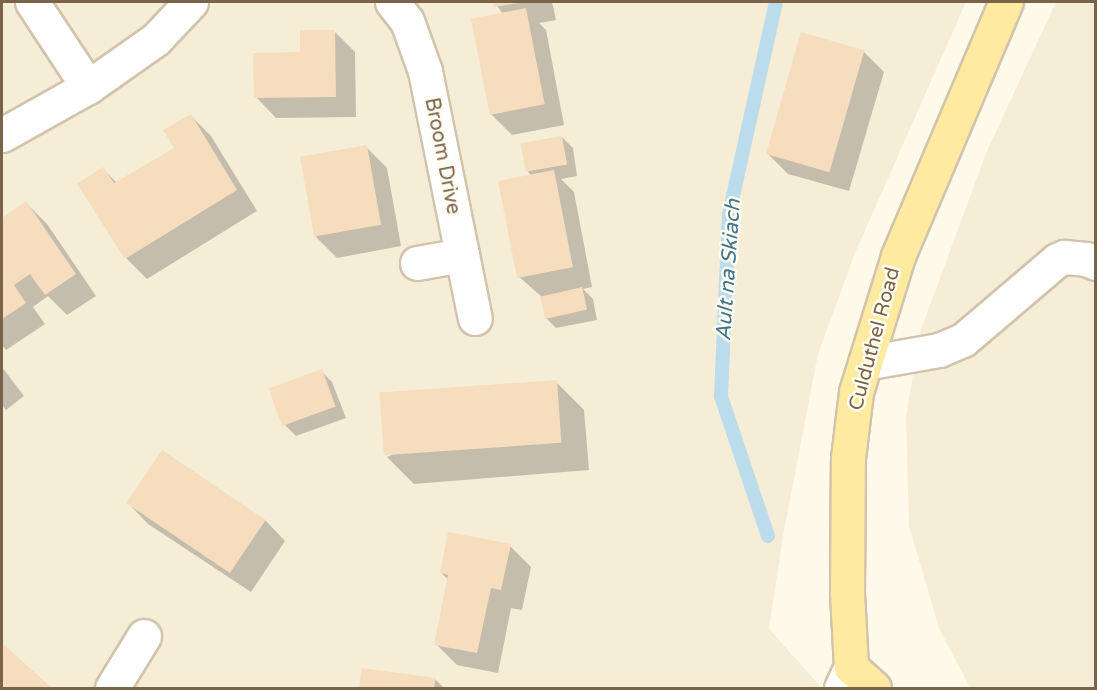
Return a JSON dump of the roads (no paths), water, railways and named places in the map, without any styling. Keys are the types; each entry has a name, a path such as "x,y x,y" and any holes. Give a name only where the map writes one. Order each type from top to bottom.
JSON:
{"main road":[{"name":"Culduthel Road","path":"855,681 847,592 848,458 856,392 898,256 1006,2"}],"street":[{"path":"32,2 88,87"},
{"path":"2,135 88,87 156,39 191,2"},
{"name":"Broom Drive","path":"392,2 407,21 425,72 475,318"},
{"path":"417,263 462,255"},
{"path":"865,363 939,350 963,340 1057,260 1064,257 1086,259 1095,263"},
{"path":"120,685 144,636"}],"waterway":[{"name":"Ault na Skiach","path":"768,536 721,396 729,214 776,2"}]}
